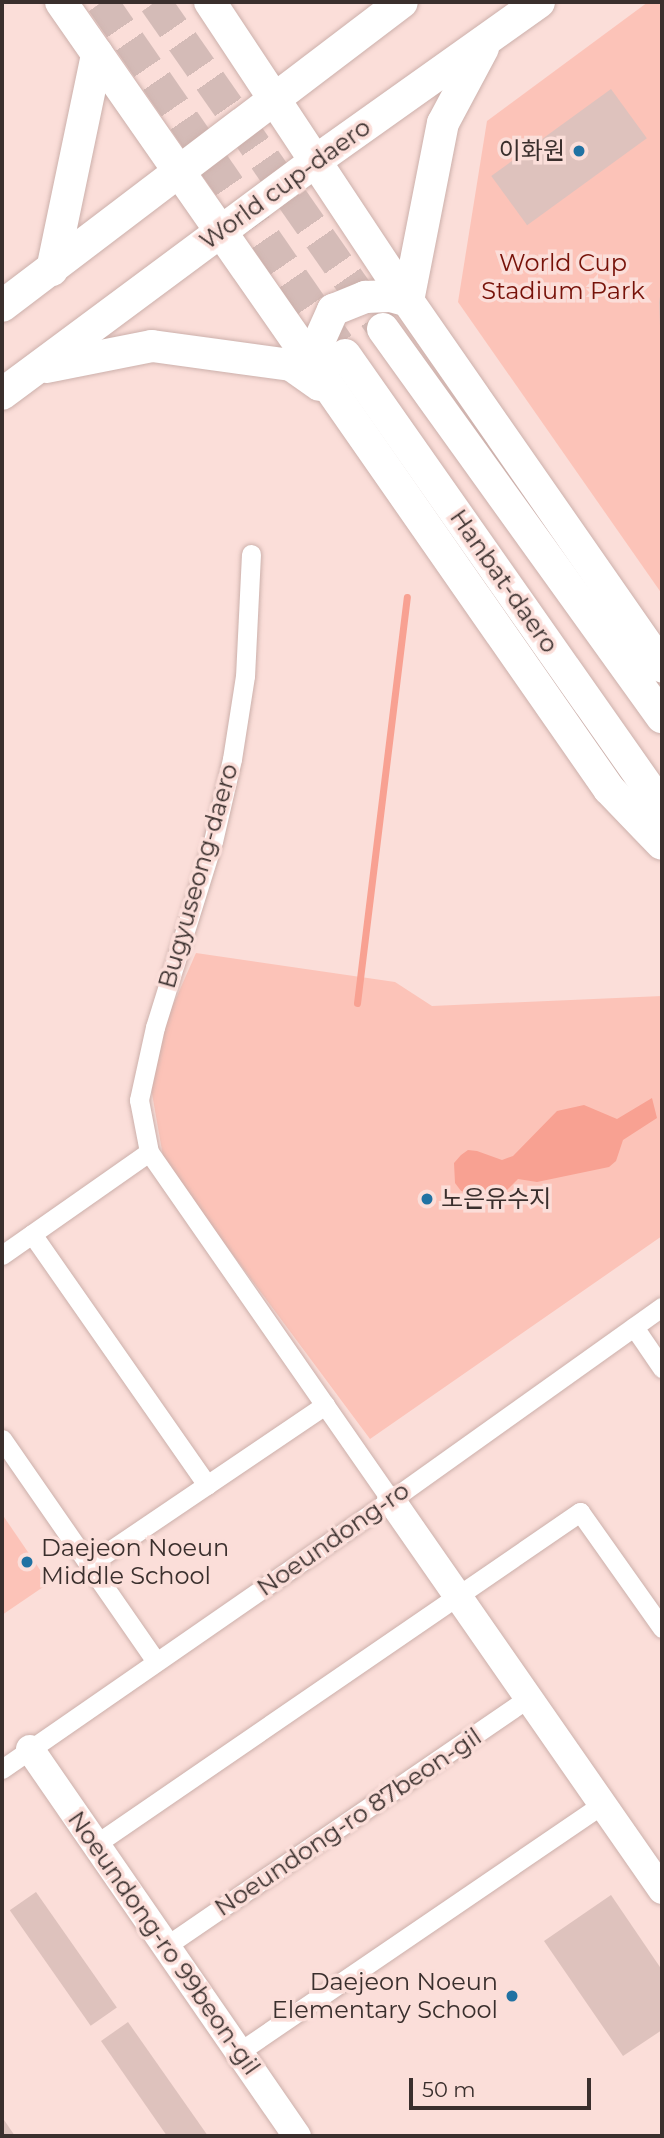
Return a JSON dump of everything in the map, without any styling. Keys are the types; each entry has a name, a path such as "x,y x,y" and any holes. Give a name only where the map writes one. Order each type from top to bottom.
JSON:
{"main road":[{"path":"61,2 609,789 662,844"},
{"path":"210,2 314,162 662,666"},
{"path":"2,306 402,2"},
{"name":"World cup-daero","path":"35,369 220,230 539,2"},
{"path":"408,300 443,123 489,38"},
{"path":"52,270 97,54"},
{"path":"331,389 316,348 333,310 365,297 391,296 408,300"},
{"name":"Hanbat-daero","path":"383,330 662,717"},
{"path":"2,394 35,369 152,346 291,365 331,389"},
{"name":"Hanbat-daero","path":"345,355 662,807"}],"street":[{"name":"Bugyuseong-daero","path":"149,1152 139,1100 155,1027 213,841 232,759 245,676 251,554"},
{"path":"2,1255 149,1152 662,1890"},
{"path":"32,1234 207,1485"},
{"name":"Noeundong-ro","path":"2,1769 391,1500 662,1307"},
{"path":"634,1327 662,1368"},
{"path":"90,1564 325,1405"},
{"path":"2,1439 156,1661"},
{"path":"96,1844 580,1512 662,1628"},
{"name":"Noeundong-ro 87beon-gil","path":"166,1946 529,1698"},
{"name":"Noeundong-ro 99beon-gil","path":"30,1749 298,2136"},
{"path":"239,2052 603,1804"}],"green space":[{"name":"World Cup Stadium Park","path":"648,2 662,2 662,594 458,302 487,121"},
{"name":"노은유수지","path":"196,953 395,982 432,1006 662,996 662,1236 370,1439 164,1162 151,1088 166,1021"},
{"path":"2,1514 49,1583 2,1615"}],"shaded area":[{"path":"652,1098 657,1118 623,1140 616,1161 609,1167 537,1182 518,1179 502,1195 491,1198 461,1191 455,1183 454,1163 468,1150 502,1160 513,1156 557,1111 584,1105 617,1119"}],"building":[{"path":"611,89 647,138 527,225 491,176"},
{"path":"661,291 662,349 659,302"},
{"path":"36,1892 117,2008 91,2026 10,1910"},
{"path":"611,1895 662,1970 662,2030 623,2056 544,1941"},
{"path":"128,2022 208,2136 167,2136 101,2041"},
{"path":"2,2117 15,2136 2,2136"}],"waterway":[{"path":"357,1003 407,597"}],"tunnel":[{"path":"102,2 340,347"},
{"path":"155,2 383,329"}],"place":[{"name":"이화원","path":"579,151"},
{"name":"노은유수지","path":"427,1199"},
{"name":"Daejeon Noeun Middle School","path":"27,1562"},
{"name":"Daejeon Noeun Elementary School","path":"512,1996"}]}
